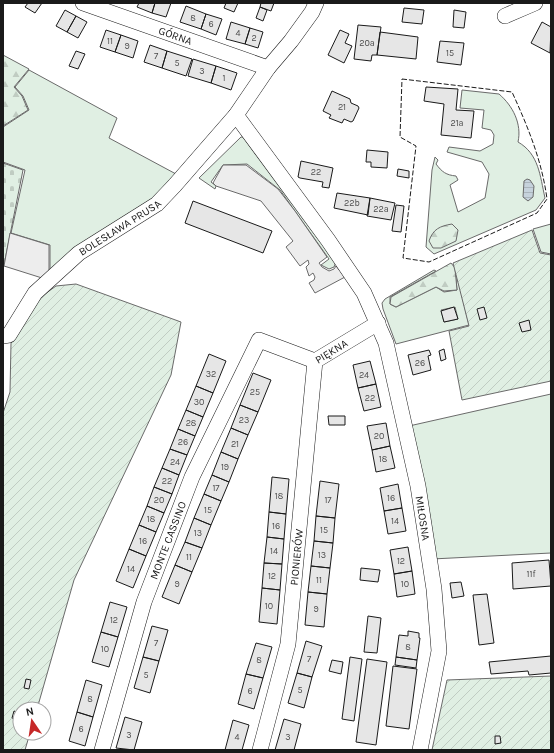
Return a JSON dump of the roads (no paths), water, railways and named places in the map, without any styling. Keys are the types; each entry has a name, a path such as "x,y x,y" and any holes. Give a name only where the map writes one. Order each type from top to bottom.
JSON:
{"street":[{"name":"GÓRNA","path":"83,3 268,68"},
{"name":"BOLESŁAWA PRUSA","path":"3,336 9,335 36,293 79,253 156,204 175,185 236,115 268,68 291,42 312,12 316,3"},
{"path":"505,16 536,3"},
{"name":"MIŁOSNA","path":"236,115 328,240 364,293 386,342 418,486 434,589 439,651 420,750"},
{"name":"PIĘKNA","path":"259,340 314,361 378,323"},
{"name":"MONTE CASSINO","path":"102,750 144,602 192,477 259,340"},
{"name":"PIONIERÓW","path":"260,750 288,644 314,361"}]}
